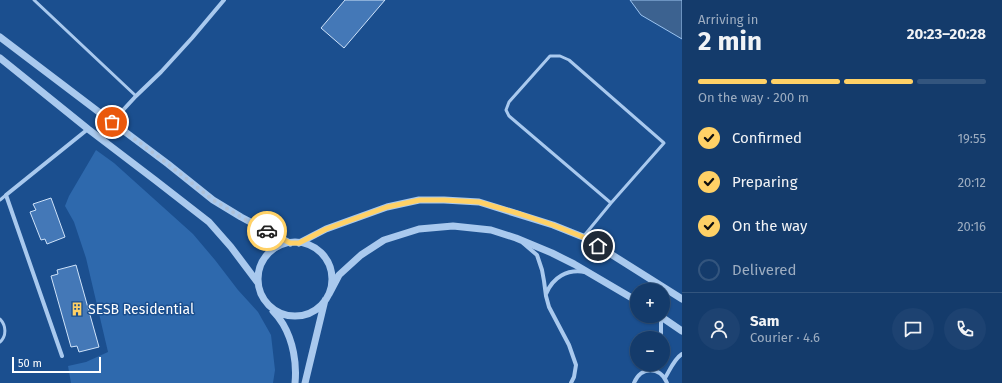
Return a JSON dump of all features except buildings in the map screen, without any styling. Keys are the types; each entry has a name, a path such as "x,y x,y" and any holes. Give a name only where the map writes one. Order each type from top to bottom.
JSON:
{"street":[{"path":"112,122 161,72 224,0"},
{"path":"0,37 168,164 213,200 290,243"},
{"path":"0,58 88,129 209,222 231,247 258,283"},
{"path":"62,356 6,195 88,129"},
{"path":"299,243 326,229 387,207 420,200 479,202 553,225 583,237 682,299"},
{"path":"271,308 282,314 294,316 306,315 317,309 327,297 339,275 361,255 384,240 420,229 453,226 491,230 516,238 563,258 630,297"},
{"path":"516,238 537,255 540,261 546,296 551,312 569,345 576,365 574,377 571,383"},
{"path":"295,383 296,372 292,344 283,324 264,301 258,283 258,272 263,261 270,252 279,246 290,243 299,243 310,246 320,252 327,261 331,272 332,283 305,383"},
{"path":"546,296 549,287 556,279 564,274 574,271 584,272 593,276"},
{"path":"670,323 682,331"},
{"path":"665,378 675,361 682,354"},
{"path":"634,383 636,378 645,371"},
{"path":"656,371 665,378 667,383"}],"lane":[{"path":"34,0 136,96"},
{"path":"583,237 664,142 569,60 560,56 550,56 509,102 506,110 509,116 611,203"},
{"path":"0,200 6,195"},
{"path":"0,319 3,322 5,330 3,340 0,342"}],"shaded area":[{"path":"630,0 682,0 682,39 641,15"},
{"path":"96,150 114,163 193,234 238,290 258,312 271,335 275,370 273,383 71,383 68,366 86,362 108,352 86,258 74,222 65,206 69,196"}],"way so far":[{"path":"112,122 213,200 267,231"}],"place":[{"name":"SESB Residential","path":"77,309"}],"route":[{"path":"267,231 290,243 299,243 326,229 387,207 420,200 444,200 479,202 520,214 583,237 598,246"}]}
